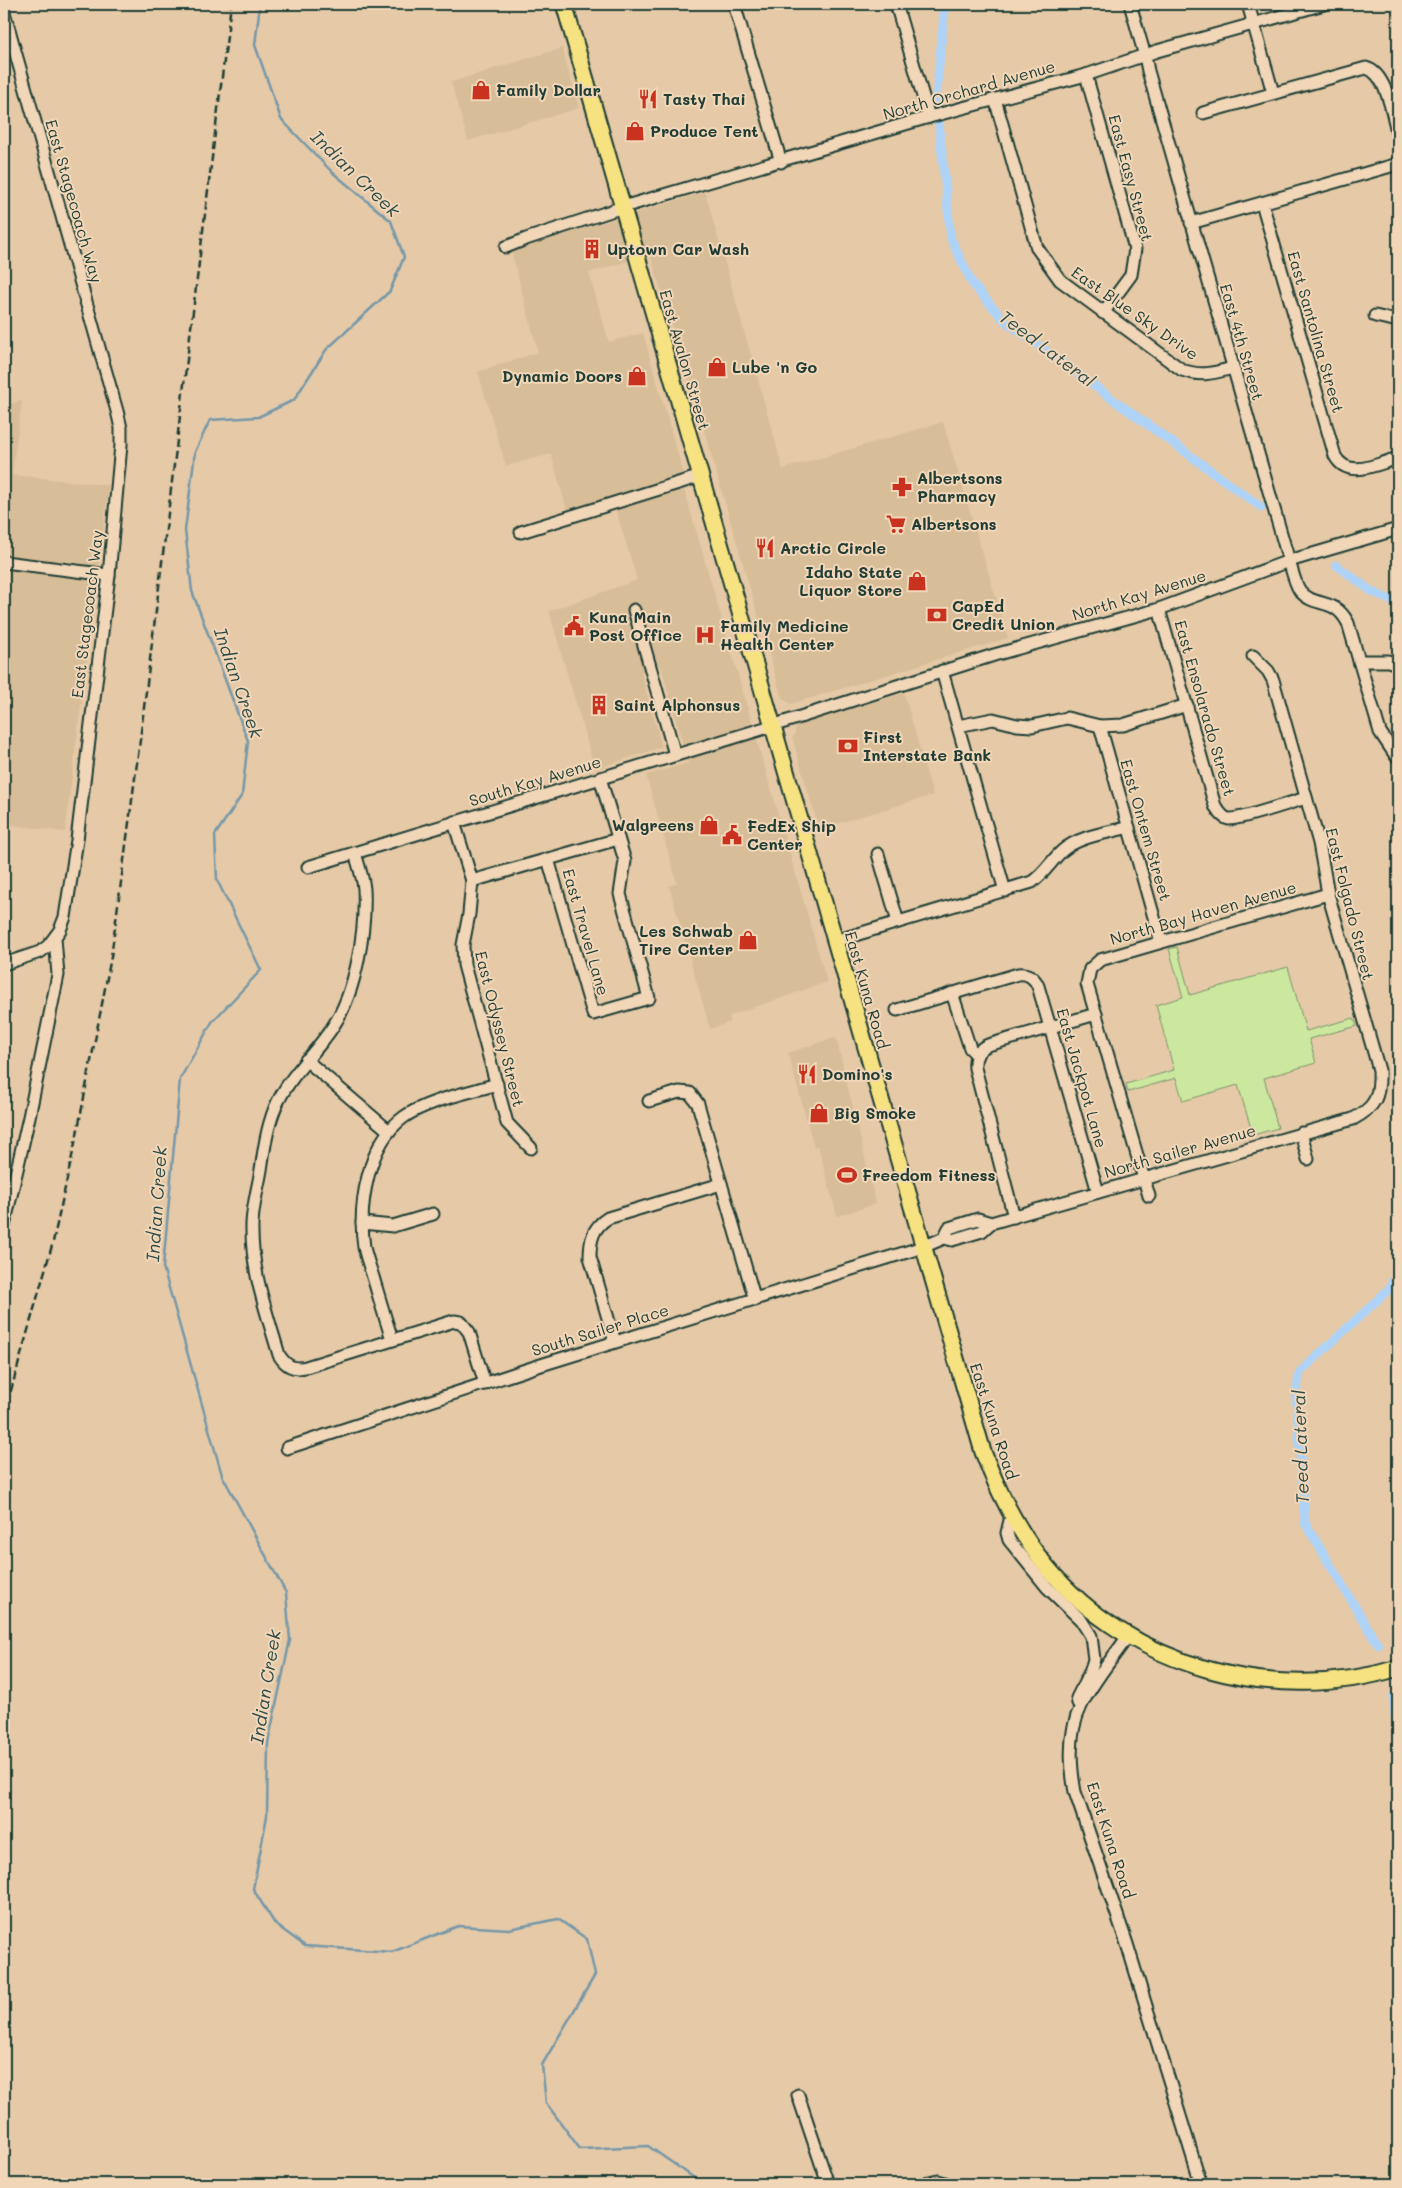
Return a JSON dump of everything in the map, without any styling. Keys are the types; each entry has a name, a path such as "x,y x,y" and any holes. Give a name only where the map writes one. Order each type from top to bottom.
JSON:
{"main road":[{"name":"East Avalon Street","path":"564,4 772,726"},
{"name":"East Kuna Road","path":"772,726 983,1452 995,1484 1011,1516 1030,1545 1065,1587 1106,1621 1128,1636"},
{"path":"1128,1636 1168,1656 1196,1666 1223,1674 1256,1680 1292,1683 1327,1682 1359,1678 1398,1668"}],"street":[{"path":"734,4 781,162"},
{"path":"896,4 934,116"},
{"name":"East 4th Street","path":"1130,4 1289,561 1300,591 1314,600 1335,606 1343,613 1348,623 1380,732 1396,756"},
{"path":"1248,4 1273,93"},
{"name":"North Orchard Avenue","path":"506,247 623,207 934,116 1086,75 1157,51 1324,4"},
{"name":"East Stagecoach Way","path":"4,12 121,428 109,575 69,891 64,917 55,938 58,975 29,1117 4,1226"},
{"path":"1203,114 1359,69 1373,69 1382,80 1398,136"},
{"name":"East Easy Street","path":"1086,75 1135,249 1131,275 1103,312"},
{"name":"East Blue Sky Drive","path":"995,99 1037,248 1060,280 1182,370 1196,375 1233,368"},
{"path":"1192,223 1398,164"},
{"name":"East Santolina Street","path":"1262,203 1334,456 1344,467 1358,469 1398,458"},
{"path":"1375,316 1398,321"},
{"path":"521,532 701,476"},
{"name":"North Kay Avenue","path":"772,726 942,671 1058,636 1159,609 1289,561 1398,529"},
{"path":"4,562 109,575"},
{"name":"East Ensolarado Street","path":"1159,609 1215,806 1222,815 1230,819 1306,798"},
{"path":"634,610 675,755"},
{"name":"East Folgado Street","path":"1253,656 1273,680 1319,843 1328,894 1379,1070 1380,1088 1374,1104"},
{"path":"1359,661 1388,661 1398,664"},
{"path":"942,671 1005,891"},
{"path":"958,726 993,719 1017,725 1032,726 1067,718 1100,726 1123,725 1186,705"},
{"name":"South Kay Avenue","path":"308,867 772,726"},
{"name":"East Ontem Street","path":"1100,726 1161,942"},
{"path":"472,881 618,839 600,778"},
{"name":"East Odyssey Street","path":"454,822 472,881 469,914 463,945 464,965 508,1123 531,1148"},
{"path":"834,940 1032,882 1070,846 1088,838 1128,827"},
{"name":"East Travel Lane","path":"548,859 593,1014 649,998 620,894 625,861 618,839"},
{"path":"355,853 364,887 364,916 358,960 350,989 333,1027 306,1060 286,1088 275,1108 266,1137 252,1224 252,1250 256,1277 279,1355 284,1363 291,1367 306,1367 447,1322 461,1322 469,1332 485,1384"},
{"path":"878,854 898,922"},
{"name":"North Bay Haven Avenue","path":"1096,1014 1087,984 1090,969 1100,960 1328,894"},
{"path":"4,964 40,952 55,938"},
{"name":"East Jackpot Lane","path":"952,993 1018,974 1031,976 1038,986 1098,1192"},
{"path":"897,1010 952,993 970,1048 977,1055"},
{"path":"1014,1217 975,1068 977,1055 982,1048 988,1045 1096,1014 1149,1196"},
{"path":"306,1060 389,1131"},
{"path":"392,1339 364,1249 362,1223 367,1182 375,1154 389,1131 403,1118 421,1107 497,1084"},
{"path":"649,1101 679,1092 690,1093 698,1104 755,1300"},
{"name":"North Sailer Avenue","path":"923,1246 944,1238 952,1240 982,1231 991,1223 1353,1119 1364,1113 1374,1104"},
{"path":"1301,1134 1308,1159"},
{"path":"615,1342 590,1258 590,1244 599,1224 608,1218 721,1184"},
{"path":"362,1223 393,1226 433,1214"},
{"name":"South Sailer Place","path":"287,1448 615,1342 755,1300 923,1246"},
{"path":"1011,1516 1007,1533 1009,1540 1047,1587 1081,1620 1091,1636 1094,1659 1091,1670 1077,1698 1080,1708"},
{"name":"East Kuna Road","path":"1128,1636 1080,1708 1072,1743 1070,1768 1075,1792 1127,1944 1201,2184"},
{"path":"798,2095 828,2184"},
{"path":"924,2184 938,2181 948,2184"}],"shaded area":[{"path":"562,48 579,108 468,141 451,82"},
{"path":"705,192 783,469 943,422 1008,638 791,704 782,698 692,389 650,254 589,273 609,342 643,333 684,476 567,510 551,454 506,466 478,372 538,352 511,250"},
{"path":"22,400 12,475 109,485 65,832 4,824 4,406"},
{"path":"684,489 827,982 729,1016 731,1022 710,1029 669,886 677,883 646,775 688,763 661,666 641,672 662,747 595,769 549,611 637,580 616,510"},
{"path":"904,693 933,795 819,829 792,737 795,735 795,729 798,725"},
{"path":"836,1037 876,1204 837,1216 818,1146 814,1147 788,1053"}],"green space":[{"path":"1177,947 1190,995 1288,967 1306,1031 1354,1018 1357,1026 1309,1039 1316,1063 1264,1078 1278,1128 1253,1135 1238,1085 1183,1101 1176,1078 1128,1092 1126,1084 1174,1070 1156,1005 1183,997 1169,949"}],"waterway":[{"name":"Indian Creek","path":"260,4 255,45 281,119 332,172 391,221 404,257 390,291 326,350 294,400 258,417 210,420 195,452 185,530 192,591 248,741 242,795 215,835 217,880 261,970 212,1022 180,1079 163,1267 222,1475 286,1593 290,1640 268,1743 267,1816 253,1889 275,1924 305,1946 392,1952 458,1926 509,1929 558,1919 587,1939 595,1975 542,2065 546,2103 580,2149 648,2146 703,2184"},
{"name":"Teed Lateral","path":"945,4 936,97 951,239 973,285 1005,321 1261,507"},
{"name":"Teed Lateral","path":"1336,565 1371,591 1398,604"},
{"name":"Teed Lateral","path":"1378,1645 1305,1523 1296,1393 1300,1372 1389,1289 1398,1269"},
{"name":"Teed Lateral","path":"1393,1697 1398,1740"}],"railway":[{"path":"4,1415 53,1242 77,1134 111,957 139,748 231,4"}],"place":[{"name":"Family Dollar","path":"481,90"},
{"name":"Tasty Thai","path":"648,99"},
{"name":"Produce Tent","path":"635,131"},
{"name":"Uptown Car Wash","path":"592,249"},
{"name":"Lube 'n Go","path":"717,367"},
{"name":"Dynamic Doors","path":"637,376"},
{"name":"Albertsons Pharmacy","path":"902,487"},
{"name":"Albertsons","path":"896,524"},
{"name":"Arctic Circle","path":"765,548"},
{"name":"Idaho State Liquor Store","path":"917,581"},
{"name":"CapEd Credit Union","path":"937,615"},
{"name":"Kuna Main Post Office","path":"574,626"},
{"name":"Family Medicine Health Center","path":"705,635"},
{"name":"Saint Alphonsus","path":"599,705"},
{"name":"First Interstate Bank","path":"848,746"},
{"name":"Walgreens","path":"709,825"},
{"name":"FedEx Ship Center","path":"732,835"},
{"name":"Les Schwab Tire Center","path":"748,940"},
{"name":"Domino's","path":"807,1074"},
{"name":"Big Smoke","path":"819,1113"},
{"name":"Freedom Fitness","path":"847,1175"}]}
